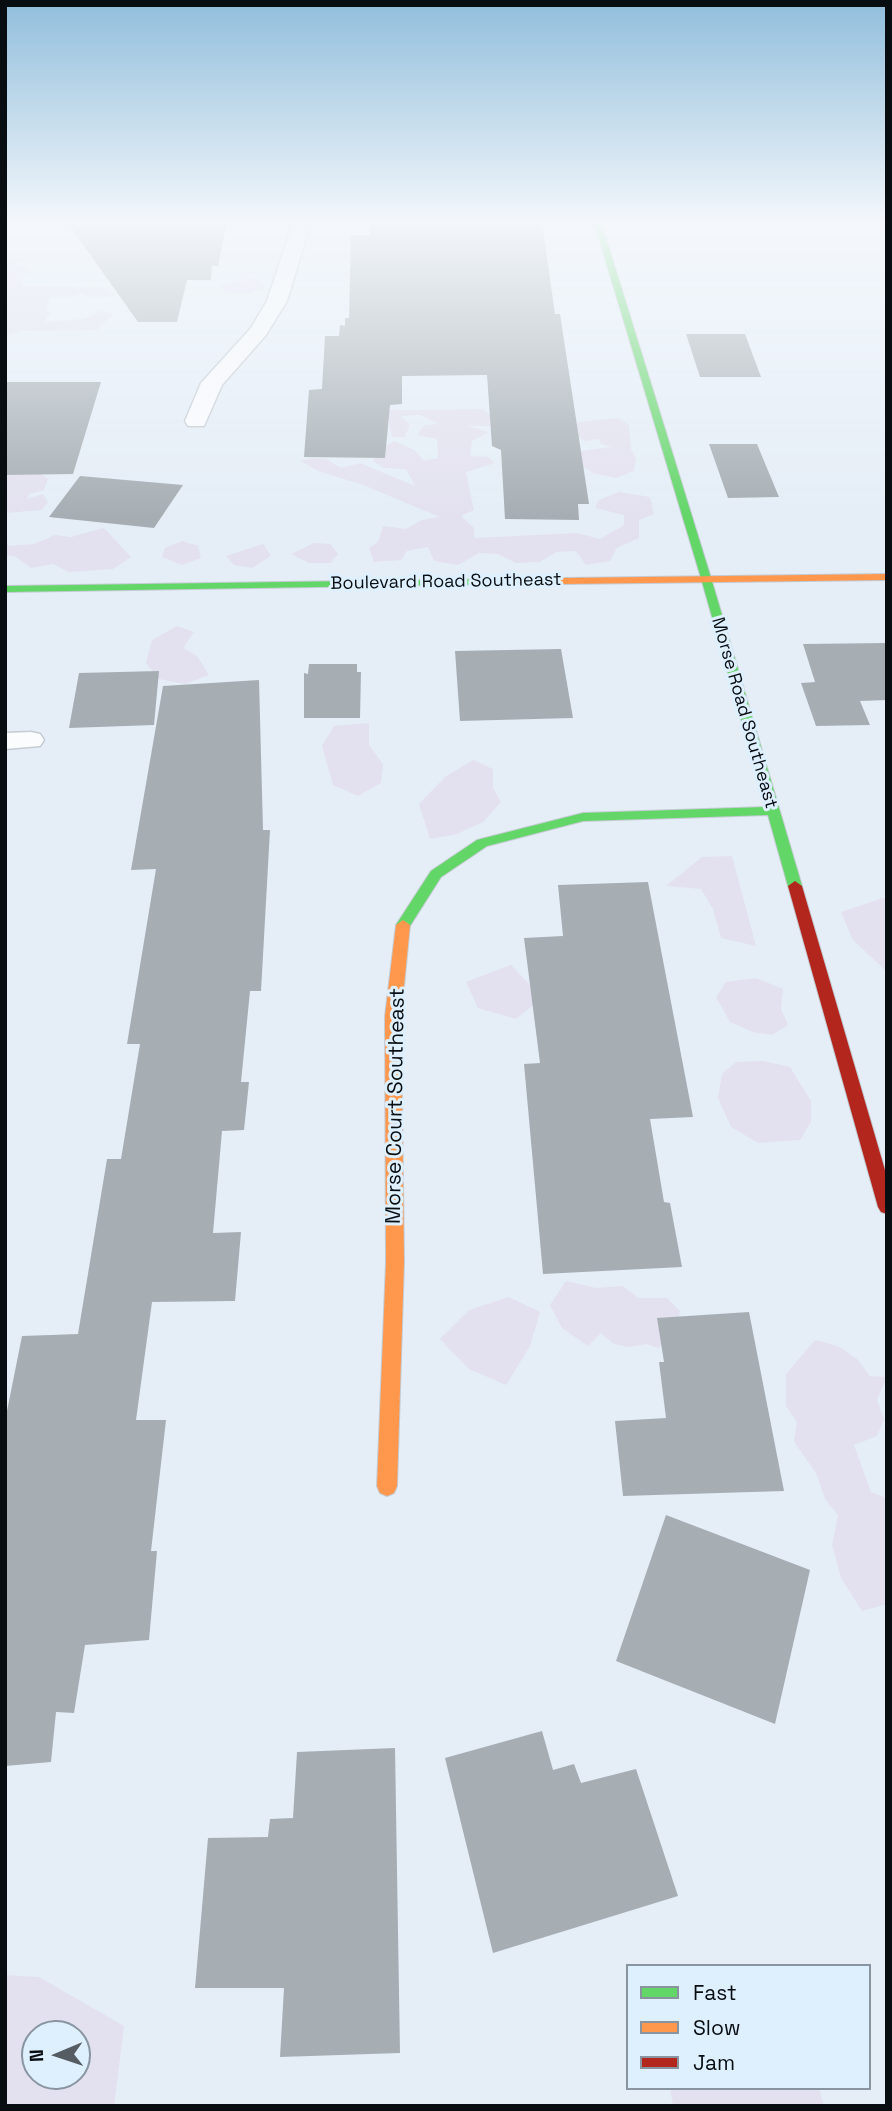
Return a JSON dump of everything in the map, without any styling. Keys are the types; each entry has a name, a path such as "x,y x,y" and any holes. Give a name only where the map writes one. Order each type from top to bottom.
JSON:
{"street":[{"path":"196,421 212,383 265,321"},
{"name":"Morse Road Southeast","path":"627,321 706,578 887,1207"},
{"name":"Boulevard Road Southeast","path":"5,589 887,577"},
{"name":"Morse Court Southeast","path":"387,1486 395,1262 393,1016 403,922 436,874 481,843 583,817 772,811"}],"shaded area":[{"path":"5,321 106,321 97,330 23,331 5,336"},
{"path":"483,409 491,415 492,426 468,426 489,432 472,441 470,456 488,457 495,463 466,472 474,510 461,516 474,528 474,538 577,533 600,539 624,525 624,515 595,508 599,500 619,492 650,497 654,514 639,520 639,538 617,548 610,561 586,565 576,551 556,552 540,562 516,563 498,554 479,553 458,565 434,561 428,547 407,551 401,560 374,562 369,548 378,542 383,526 406,529 422,520 440,517 363,485 316,470 301,461 312,458 326,459 341,468 360,463 415,486 406,469 384,468 373,461 376,452 394,441 414,450 424,461 438,458 437,439 417,435 424,425 440,424 420,415 400,416 410,424 405,437 392,437 388,417 336,411"},
{"path":"618,418 629,425 631,449 636,459 634,471 616,478 593,473 586,468 569,470 573,452 612,447 601,444 599,439 585,441 569,431 579,422"},
{"path":"39,472 48,479 44,490 29,494 27,499 43,494 48,502 42,510 5,513 5,473"},
{"path":"104,528 131,557 113,569 69,572 53,564 31,568 14,556 5,555 5,539 9,546 34,544 55,535 71,537"},
{"path":"182,541 198,546 201,558 182,565 162,557 165,548"},
{"path":"314,543 330,544 338,554 331,563 309,563 291,554"},
{"path":"263,544 271,556 252,568 234,565 226,556"},
{"path":"177,626 194,632 183,648 197,656 209,675 185,684 159,679 146,663 152,640"},
{"path":"369,723 369,745 383,764 381,783 358,796 333,785 322,746 334,726"},
{"path":"473,760 493,769 493,788 501,802 483,822 457,834 430,839 419,804 445,777"},
{"path":"732,856 756,946 721,938 713,909 701,889 666,886 702,857"},
{"path":"887,898 887,972 853,940 841,912"},
{"path":"511,965 542,998 516,1019 478,1008 466,982"},
{"path":"756,978 783,989 781,1009 788,1025 772,1035 753,1032 730,1022 716,997 726,982"},
{"path":"763,1061 790,1067 811,1101 811,1122 800,1140 758,1143 731,1127 718,1098 722,1074 736,1062"},
{"path":"566,1281 596,1288 623,1286 638,1298 667,1298 680,1311 675,1333 658,1348 646,1344 629,1347 614,1344 601,1333 588,1346 562,1328 550,1305"},
{"path":"509,1297 540,1312 530,1346 506,1385 469,1369 440,1339 469,1310"},
{"path":"815,1340 838,1346 857,1359 870,1376 887,1377 877,1400 884,1419 877,1436 854,1445 871,1492 887,1498 887,1604 862,1611 841,1578 832,1545 838,1515 825,1499 816,1473 794,1442 797,1422 786,1406 786,1374"},
{"path":"5,1975 39,1977 124,2026 114,2106 5,2106"},
{"path":"670,2090 820,2090 824,2106 673,2106"}],"building":[{"path":"137,321 177,321 177,322"},
{"path":"345,321 561,321 589,504 578,504 579,520 505,519 501,450 492,446 487,375 402,376 402,404 390,405 385,458 304,457 309,390 322,389 325,336 339,336 340,325 345,326"},
{"path":"686,334 745,334 761,377 700,377"},
{"path":"5,382 101,382 73,474 5,475"},
{"path":"709,444 757,444 779,497 728,498"},
{"path":"80,476 183,485 154,528 49,517"},
{"path":"887,643 887,700 860,701 870,725 816,726 801,683 815,682 803,644"},
{"path":"561,649 573,718 460,721 455,651"},
{"path":"309,664 357,664 357,672 361,672 360,718 304,718 304,673 308,674"},
{"path":"159,671 154,725 69,728 79,673"},
{"path":"259,680 263,830 270,830 261,991 250,991 241,1082 249,1082 244,1130 222,1131 213,1233 241,1232 235,1301 152,1302 136,1420 166,1420 151,1551 157,1551 149,1640 85,1645 74,1713 56,1712 51,1762 5,1766 5,1421 22,1336 78,1334 107,1159 121,1159 140,1044 127,1044 156,869 131,870 163,686"},
{"path":"648,882 693,1117 650,1119 664,1202 670,1203 682,1267 543,1274 524,1064 540,1063 524,938 563,936 558,885"},
{"path":"749,1312 784,1491 623,1496 615,1421 666,1418 659,1362 664,1362 657,1318"},
{"path":"666,1515 810,1570 775,1724 616,1661"},
{"path":"542,1731 553,1770 574,1764 581,1783 636,1769 678,1896 493,1953 445,1758"},
{"path":"395,1748 400,2053 280,2057 284,1988 195,1988 208,1838 268,1837 270,1819 293,1818 297,1752"}],"traffic: fast":[{"path":"627,321 706,578 795,886"},
{"path":"5,589 563,581"},
{"path":"403,925 436,874 482,843 583,817 772,811"}],"traffic: slow":[{"path":"563,581 887,577"},
{"path":"387,1486 395,1262 393,1016 403,925"}],"traffic: jam":[{"path":"795,886 887,1207"}]}
